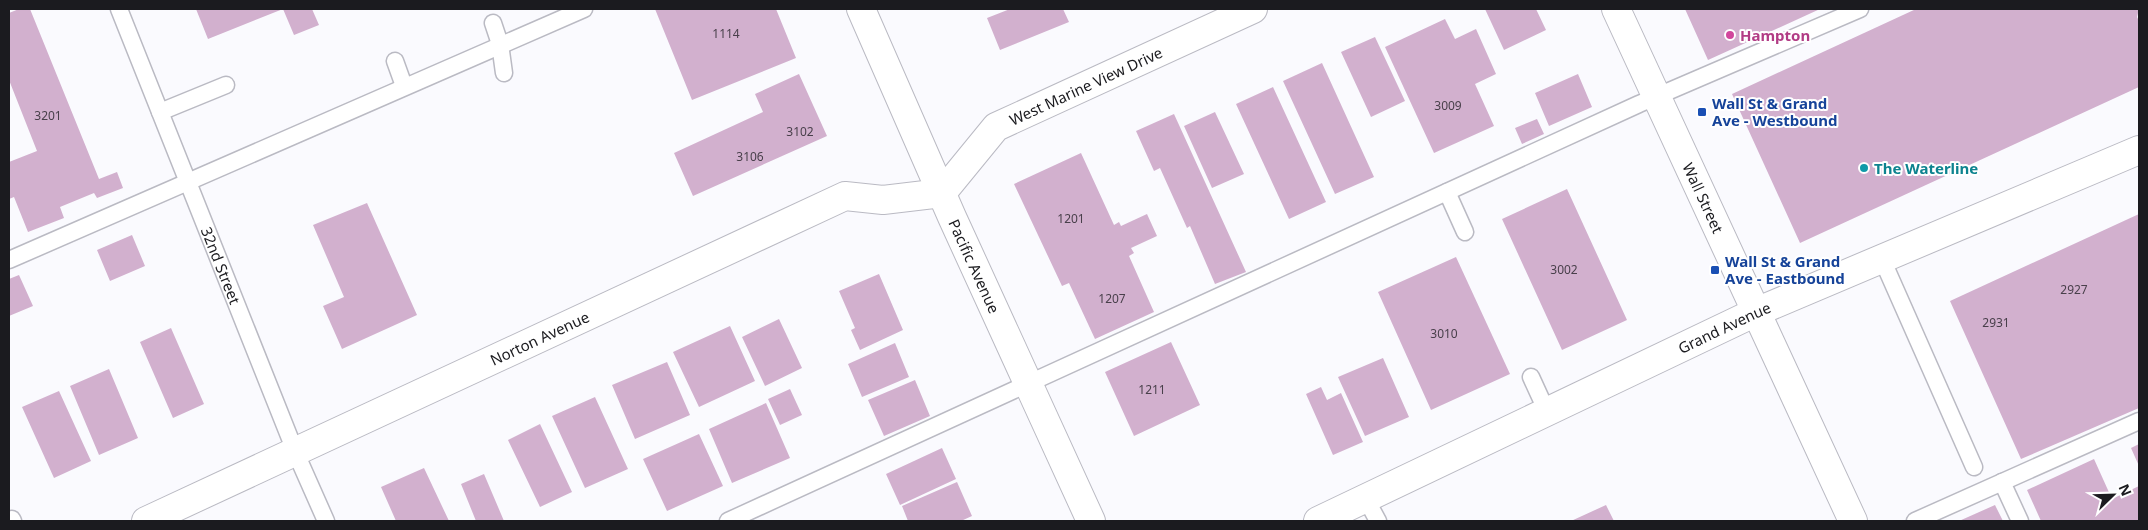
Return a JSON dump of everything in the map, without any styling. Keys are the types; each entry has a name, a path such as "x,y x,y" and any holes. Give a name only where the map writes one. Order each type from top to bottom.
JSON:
{"street":[{"name":"Pacific Avenue","path":"861,9 942,193 1091,521"},
{"name":"West Marine View Drive","path":"942,193 996,127 1253,9"},
{"name":"Wall Street","path":"1616,9 1852,521"},
{"name":"Grand Avenue","path":"1318,521 1372,510 1547,412 1756,312 2139,150"},
{"name":"Norton Avenue","path":"146,521 845,196 883,200 942,193"}],"lane":[{"name":"32nd Street","path":"119,9 295,451 326,521"},
{"path":"9,260 188,183 500,44 584,9"},
{"path":"728,521 1657,97 1860,9"},
{"path":"493,24 500,44 504,73"},
{"path":"395,62 404,86"},
{"path":"160,112 226,85"},
{"path":"1447,192 1465,232"},
{"path":"1882,259 1974,467"},
{"path":"1531,377 1547,412"},
{"path":"1915,521 2139,421"},
{"path":"2002,482 2020,521"}],"building":[{"path":"19,9 30,9 99,179 117,172 123,188 97,198 94,193 60,207 64,218 28,232 14,197 9,199 9,162 37,151 9,80 9,13"},
{"path":"196,9 283,9 208,39"},
{"path":"283,9 312,9 319,25 294,35"},
{"path":"655,9 776,9 796,58 692,100"},
{"path":"1010,9 1063,9 1069,22 1000,50 987,18"},
{"path":"1485,9 1536,9 1546,30 1504,50"},
{"name":"Hampton","path":"1685,9 1820,9 1708,60"},
{"name":"The Waterline","path":"1916,9 2139,9 2137,17 2139,21 2139,87 1800,243 1732,94"},
{"path":"1445,19 1455,39 1476,29 1496,74 1475,84 1494,126 1434,153 1385,47"},
{"path":"1375,37 1405,101 1371,117 1341,52"},
{"path":"1322,63 1374,177 1335,194 1283,81"},
{"path":"799,74 827,136 693,196 674,153 763,112 755,94"},
{"path":"1578,74 1592,107 1549,126 1535,93"},
{"path":"1273,87 1326,202 1289,219 1236,104"},
{"path":"1215,112 1244,174 1212,188 1184,126"},
{"path":"1174,114 1246,272 1215,284 1190,226 1187,228 1160,168 1154,171 1136,131"},
{"path":"1537,119 1544,134 1522,144 1515,128"},
{"path":"1081,153 1114,225 1119,222 1121,226 1147,214 1157,236 1131,248 1134,253 1129,256 1154,312 1095,339 1069,283 1062,286 1014,184"},
{"path":"1567,189 1627,320 1562,350 1502,219"},
{"path":"367,203 417,315 342,349 323,306 344,297 313,225"},
{"path":"2139,214 2139,408 2021,459 1950,301"},
{"path":"132,235 145,266 110,281 97,250"},
{"path":"1456,257 1510,374 1431,410 1378,292"},
{"path":"879,274 903,330 860,350 851,330 855,328 839,291"},
{"path":"19,275 33,306 9,316 9,279"},
{"path":"779,319 802,368 765,386 742,337"},
{"path":"730,326 755,381 699,407 673,352"},
{"path":"171,328 204,404 173,418 140,342"},
{"path":"1171,342 1200,405 1134,436 1105,372"},
{"path":"895,343 909,377 862,397 848,364"},
{"path":"1383,358 1409,417 1365,436 1338,377"},
{"path":"667,362 690,415 635,439 612,385"},
{"path":"109,369 138,438 99,455 70,386"},
{"path":"915,380 930,416 884,436 868,400"},
{"path":"1321,387 1327,400 1341,393 1363,442 1333,455 1306,394"},
{"path":"790,389 802,415 780,425 768,399"},
{"path":"59,391 91,461 54,478 22,407"},
{"path":"595,397 628,469 585,488 552,416"},
{"path":"766,403 790,458 732,483 709,429"},
{"path":"540,424 572,492 540,507 508,440"},
{"path":"699,434 723,486 667,511 643,459"},
{"path":"2139,444 2139,466 2131,448"},
{"path":"942,448 956,479 900,505 886,474"},
{"path":"2094,459 2112,499 2139,486 2139,521 2041,521 2027,490"},
{"path":"424,468 449,521 396,521 381,487"},
{"path":"484,474 504,521 476,521 461,484"},
{"path":"957,482 972,516 961,521 908,521 902,506"},
{"path":"1606,505 1614,521 1571,521"},
{"path":"1995,505 2003,521 1959,521"}],"place":[{"name":"Hampton","path":"1730,35"},
{"name":"Wall St & Grand Ave - Westbound","path":"1702,112"},
{"name":"The Waterline","path":"1864,168"},
{"name":"Wall St & Grand Ave - Eastbound","path":"1715,270"}]}
